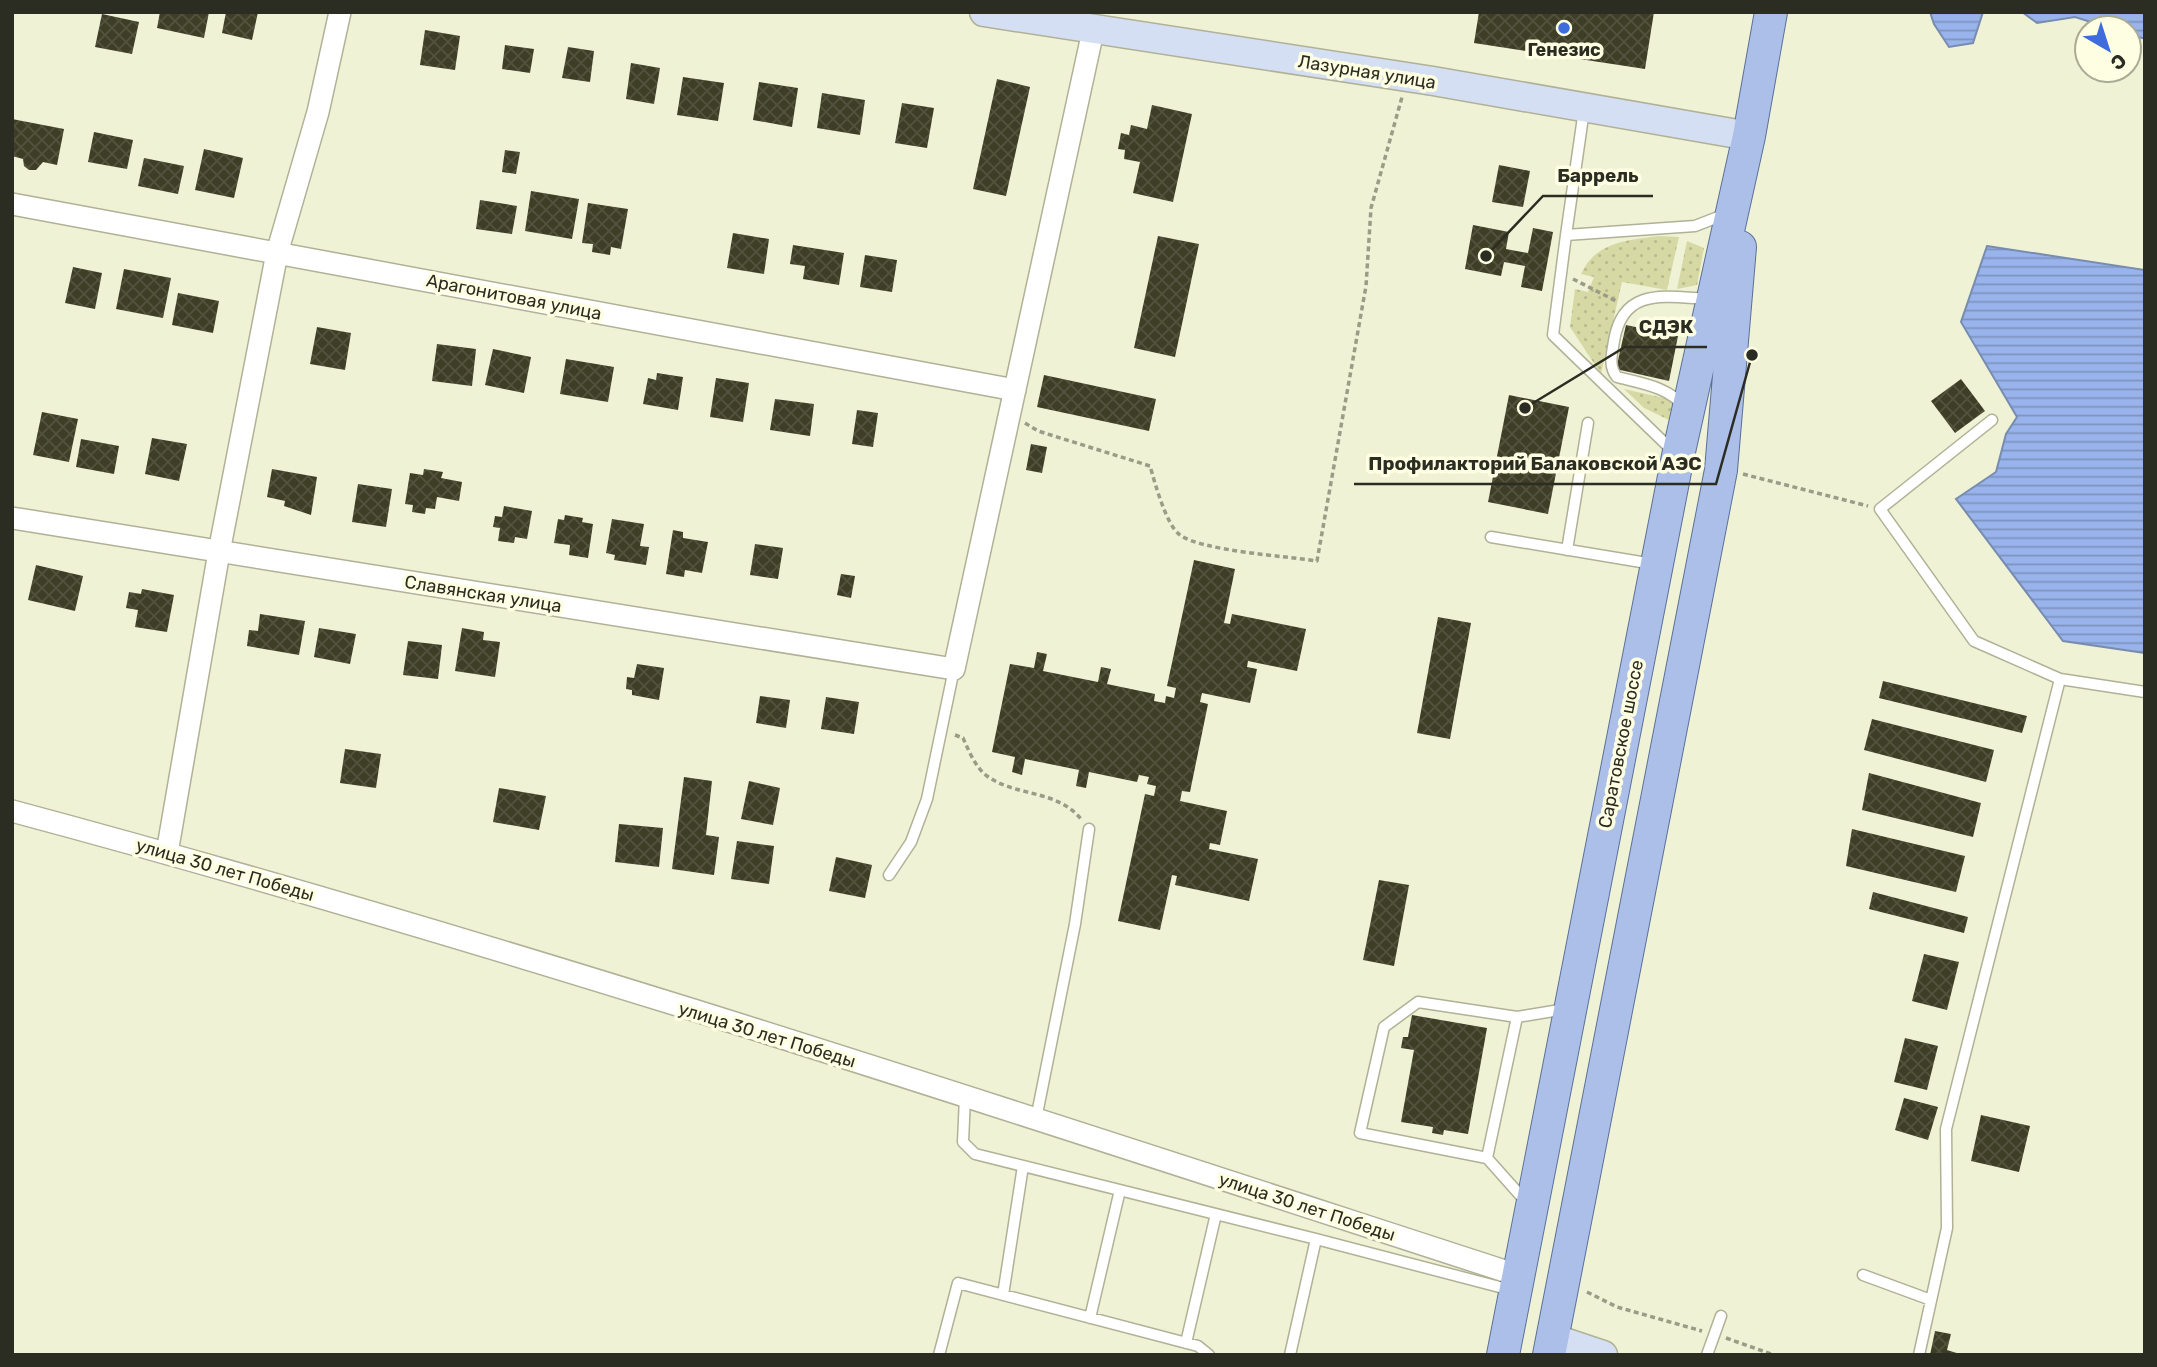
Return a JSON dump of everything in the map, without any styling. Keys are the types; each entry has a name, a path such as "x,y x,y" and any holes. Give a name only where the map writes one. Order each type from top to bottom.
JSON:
{"main road":[{"name":"Саратовское шоссе","path":"1528,1348 1515,1283 1678,456 1688,412 1724,304 1771,12"},
{"name":"Саратовское шоссе","path":"1528,1348 1721,470 1724,304 1732,212 1749,136"}],"street":[{"path":"167,853 219,552 277,253 318,112 340,12"},
{"name":"Лазурная улица","path":"984,12 1408,78 1749,136"},
{"path":"954,669 1093,31"},
{"name":"Арагонитовая улица","path":"12,204 1015,390"},
{"name":"Славянская улица","path":"12,518 954,669"},
{"name":"улица 30 лет Победы","path":"12,811 261,878 1036,1119 1515,1283"},
{"path":"1528,1348 1603,1355"}],"lane":[{"path":"1585,107 1559,274 1553,335 1678,456"},
{"path":"1566,235 1695,226 1732,212"},
{"path":"1688,412 1675,397 1658,388 1617,377 1612,370 1617,322 1625,309 1651,298 1663,296 1724,304"},
{"path":"1992,420 1880,509 1973,641 2060,679 2145,692"},
{"path":"1567,550 1588,423"},
{"path":"1491,537 1656,565"},
{"path":"889,875 911,842 927,799 954,669"},
{"path":"1919,1355 1947,1228 1946,1129 2060,679"},
{"path":"1036,1119 1075,924 1089,829"},
{"path":"1530,1206 1487,1158 1360,1133 1384,1027 1418,1002 1517,1017 1568,1009"},
{"path":"1487,1158 1517,1017"},
{"path":"965,1097 963,1142 975,1154 1316,1239 1515,1283"},
{"path":"1003,1295 1023,1166"},
{"path":"1090,1318 1120,1190"},
{"path":"1186,1343 1216,1214"},
{"path":"1290,1355 1316,1239"},
{"path":"1863,1275 1931,1300"},
{"path":"939,1355 958,1283 1186,1343 1209,1355"},
{"path":"1707,1355 1721,1316"}],"path":[{"path":"1011,415 1038,431 1150,466 1167,514 1178,534 1202,544 1317,561 1366,286 1371,208 1408,78"},
{"path":"1559,274 1592,286 1625,309"},
{"path":"1744,462 1743,474 1880,509"},
{"path":"941,729 963,738 972,757 986,775 1070,806 1089,829"},
{"path":"1582,1290 1617,1307 1714,1334 1774,1355"}],"green space":[{"path":"1659,236 1679,237 1667,290 1622,282 1601,374 1570,327 1575,289 1588,292 1594,277 1581,274 1595,255 1614,244"},
{"path":"1687,241 1704,248 1697,285 1677,289"},
{"path":"1624,389 1673,400 1669,420 1644,408"}],"water":[{"path":"1930,12 1983,12 1973,43 1949,47 1934,24"},
{"path":"2022,12 2145,12 2145,39 2143,14 2073,14 2073,17 2037,23"},
{"path":"1987,246 2145,270 2145,653 2063,641 1956,499 1996,472 2006,434 2017,417 1961,322"}],"building":[{"path":"160,12 209,12 204,38 157,28"},
{"path":"226,12 258,12 252,40 222,33"},
{"name":"Генезис","path":"1479,12 1654,12 1645,69 1474,43"},
{"path":"102,14 139,22 132,54 95,47"},
{"path":"425,30 460,36 455,70 420,65"},
{"path":"505,45 534,49 530,73 502,69"},
{"path":"568,47 594,51 590,82 562,78"},
{"path":"631,63 660,68 654,104 626,99"},
{"path":"683,77 724,83 718,121 677,115"},
{"path":"997,79 1030,87 1006,196 973,189"},
{"path":"759,82 798,88 792,127 753,120"},
{"path":"822,93 865,100 860,135 817,128"},
{"path":"902,103 934,108 927,148 895,143"},
{"path":"1152,105 1192,114 1173,202 1133,193 1140,162 1124,159 1125,150 1118,149 1121,133 1129,135 1131,125 1147,129"},
{"path":"12,119 64,129 57,165 43,162 36,170 29,170 24,166 23,159 12,156"},
{"path":"94,132 133,140 127,169 88,162"},
{"path":"204,149 243,158 234,198 195,190"},
{"path":"505,150 520,152 516,174 502,172"},
{"path":"144,158 184,166 178,194 138,186"},
{"path":"1499,165 1530,171 1523,207 1492,202"},
{"path":"531,191 579,199 572,239 525,231"},
{"path":"480,200 517,206 512,234 476,229"},
{"path":"588,203 628,209 621,249 611,247 610,255 592,252 593,244 582,243"},
{"path":"1473,225 1509,232 1506,249 1528,253 1533,228 1553,232 1542,291 1521,287 1525,266 1504,262 1501,276 1465,269"},
{"path":"733,233 769,239 764,274 727,268"},
{"path":"1158,236 1199,244 1175,357 1134,348"},
{"path":"793,245 844,253 839,285 803,279 805,266 790,264"},
{"path":"865,255 897,260 892,292 860,287"},
{"path":"73,267 102,273 95,309 65,303"},
{"path":"124,269 171,278 163,318 116,309"},
{"path":"178,293 219,301 213,333 172,325"},
{"path":"1626,325 1678,336 1669,381 1616,369"},
{"path":"317,327 351,333 345,370 310,364"},
{"path":"437,344 476,349 472,386 432,381"},
{"path":"493,349 531,357 524,393 485,385"},
{"path":"566,359 614,367 608,402 560,394"},
{"path":"657,373 683,377 678,410 643,404 648,378 656,380"},
{"path":"1044,375 1156,399 1149,431 1037,407"},
{"path":"716,378 749,383 743,422 710,417"},
{"path":"1961,379 1985,411 1955,433 1931,401"},
{"path":"1509,395 1569,407 1548,514 1488,502"},
{"path":"775,399 814,404 810,436 770,430"},
{"path":"857,410 878,413 873,447 852,444"},
{"path":"42,412 78,419 69,462 33,455"},
{"path":"152,438 187,444 179,481 145,474"},
{"path":"81,439 119,446 114,474 76,467"},
{"path":"1031,444 1047,447 1042,473 1026,470"},
{"path":"272,469 317,477 311,515 284,506 285,501 267,497"},
{"path":"424,469 443,472 441,478 462,482 459,501 437,497 435,509 426,508 425,514 412,512 413,505 405,504 410,473 423,475"},
{"path":"358,484 392,489 386,527 352,522"},
{"path":"504,506 532,511 527,539 515,537 514,543 498,541 500,528 493,527 495,516 502,517"},
{"path":"565,515 583,518 582,522 593,524 588,558 569,555 570,545 554,543 558,519 564,520"},
{"path":"612,519 644,524 640,546 649,547 646,565 614,560 615,555 606,553"},
{"path":"673,530 683,532 683,538 708,542 702,573 685,570 684,577 666,574"},
{"path":"755,544 783,548 778,579 750,575"},
{"path":"1194,560 1235,569 1224,623 1230,624 1232,614 1306,629 1297,671 1248,661 1247,667 1257,669 1250,703 1202,693 1200,702 1208,704 1190,792 1182,791 1180,801 1227,811 1220,845 1210,843 1209,849 1258,859 1249,901 1175,885 1177,876 1172,875 1160,930 1118,921 1145,794 1154,796 1156,786 1147,784 1149,777 1139,775 1137,782 1089,772 1086,788 1076,786 1079,770 1025,759 1022,775 1012,772 1015,757 992,752 1010,664 1034,668 1037,652 1047,654 1043,671 1098,682 1101,667 1111,669 1107,684 1155,694 1154,701 1165,703 1166,696 1174,698 1176,688 1167,686"},
{"path":"36,565 83,576 75,611 28,600"},
{"path":"841,574 855,576 851,598 837,595"},
{"path":"142,589 174,595 167,632 135,627 138,610 126,608 129,592 141,594"},
{"path":"260,614 305,621 299,655 247,646 249,630 258,631"},
{"path":"1438,617 1471,623 1450,739 1417,733"},
{"path":"319,628 356,634 350,664 314,657"},
{"path":"462,628 484,632 483,640 500,642 495,677 455,671"},
{"path":"408,641 442,645 438,679 403,675"},
{"path":"637,664 664,668 659,700 632,695 632,690 626,689 627,677 634,678"},
{"path":"1883,681 2027,716 2022,733 1879,698"},
{"path":"760,696 790,700 786,728 756,723"},
{"path":"826,697 859,702 854,734 821,729"},
{"path":"1872,719 1994,750 1986,782 1864,750"},
{"path":"345,749 381,754 376,788 340,783"},
{"path":"1869,773 1981,803 1973,837 1862,810"},
{"path":"684,777 712,781 706,835 719,837 714,875 672,869"},
{"path":"749,781 780,788 773,825 741,819"},
{"path":"499,788 546,796 539,830 493,822"},
{"path":"619,824 663,828 659,867 615,862"},
{"path":"1852,829 1965,856 1956,892 1846,866"},
{"path":"737,841 774,846 769,884 731,879"},
{"path":"836,857 872,865 865,898 829,891"},
{"path":"1379,880 1409,885 1394,966 1363,960"},
{"path":"1873,892 1968,917 1964,933 1869,909"},
{"path":"1924,954 1959,962 1947,1010 1912,1001"},
{"path":"1412,1015 1487,1028 1468,1134 1444,1130 1443,1135 1432,1133 1433,1127 1401,1122 1414,1050 1401,1048 1403,1037 1408,1037"},
{"path":"1905,1038 1938,1046 1927,1090 1894,1082"},
{"path":"1904,1098 1938,1107 1928,1140 1895,1130"},
{"path":"1981,1115 2030,1126 2019,1172 1971,1161"},
{"path":"1935,1331 1951,1334 1947,1350 1963,1355 1930,1355"}],"place":[{"name":"Генезис","path":"1564,28"},
{"name":"Баррель","path":"1486,256"},
{"name":"Профилакторий Балаковской АЭС","path":"1752,355"},
{"name":"СДЭК","path":"1525,408"}]}
